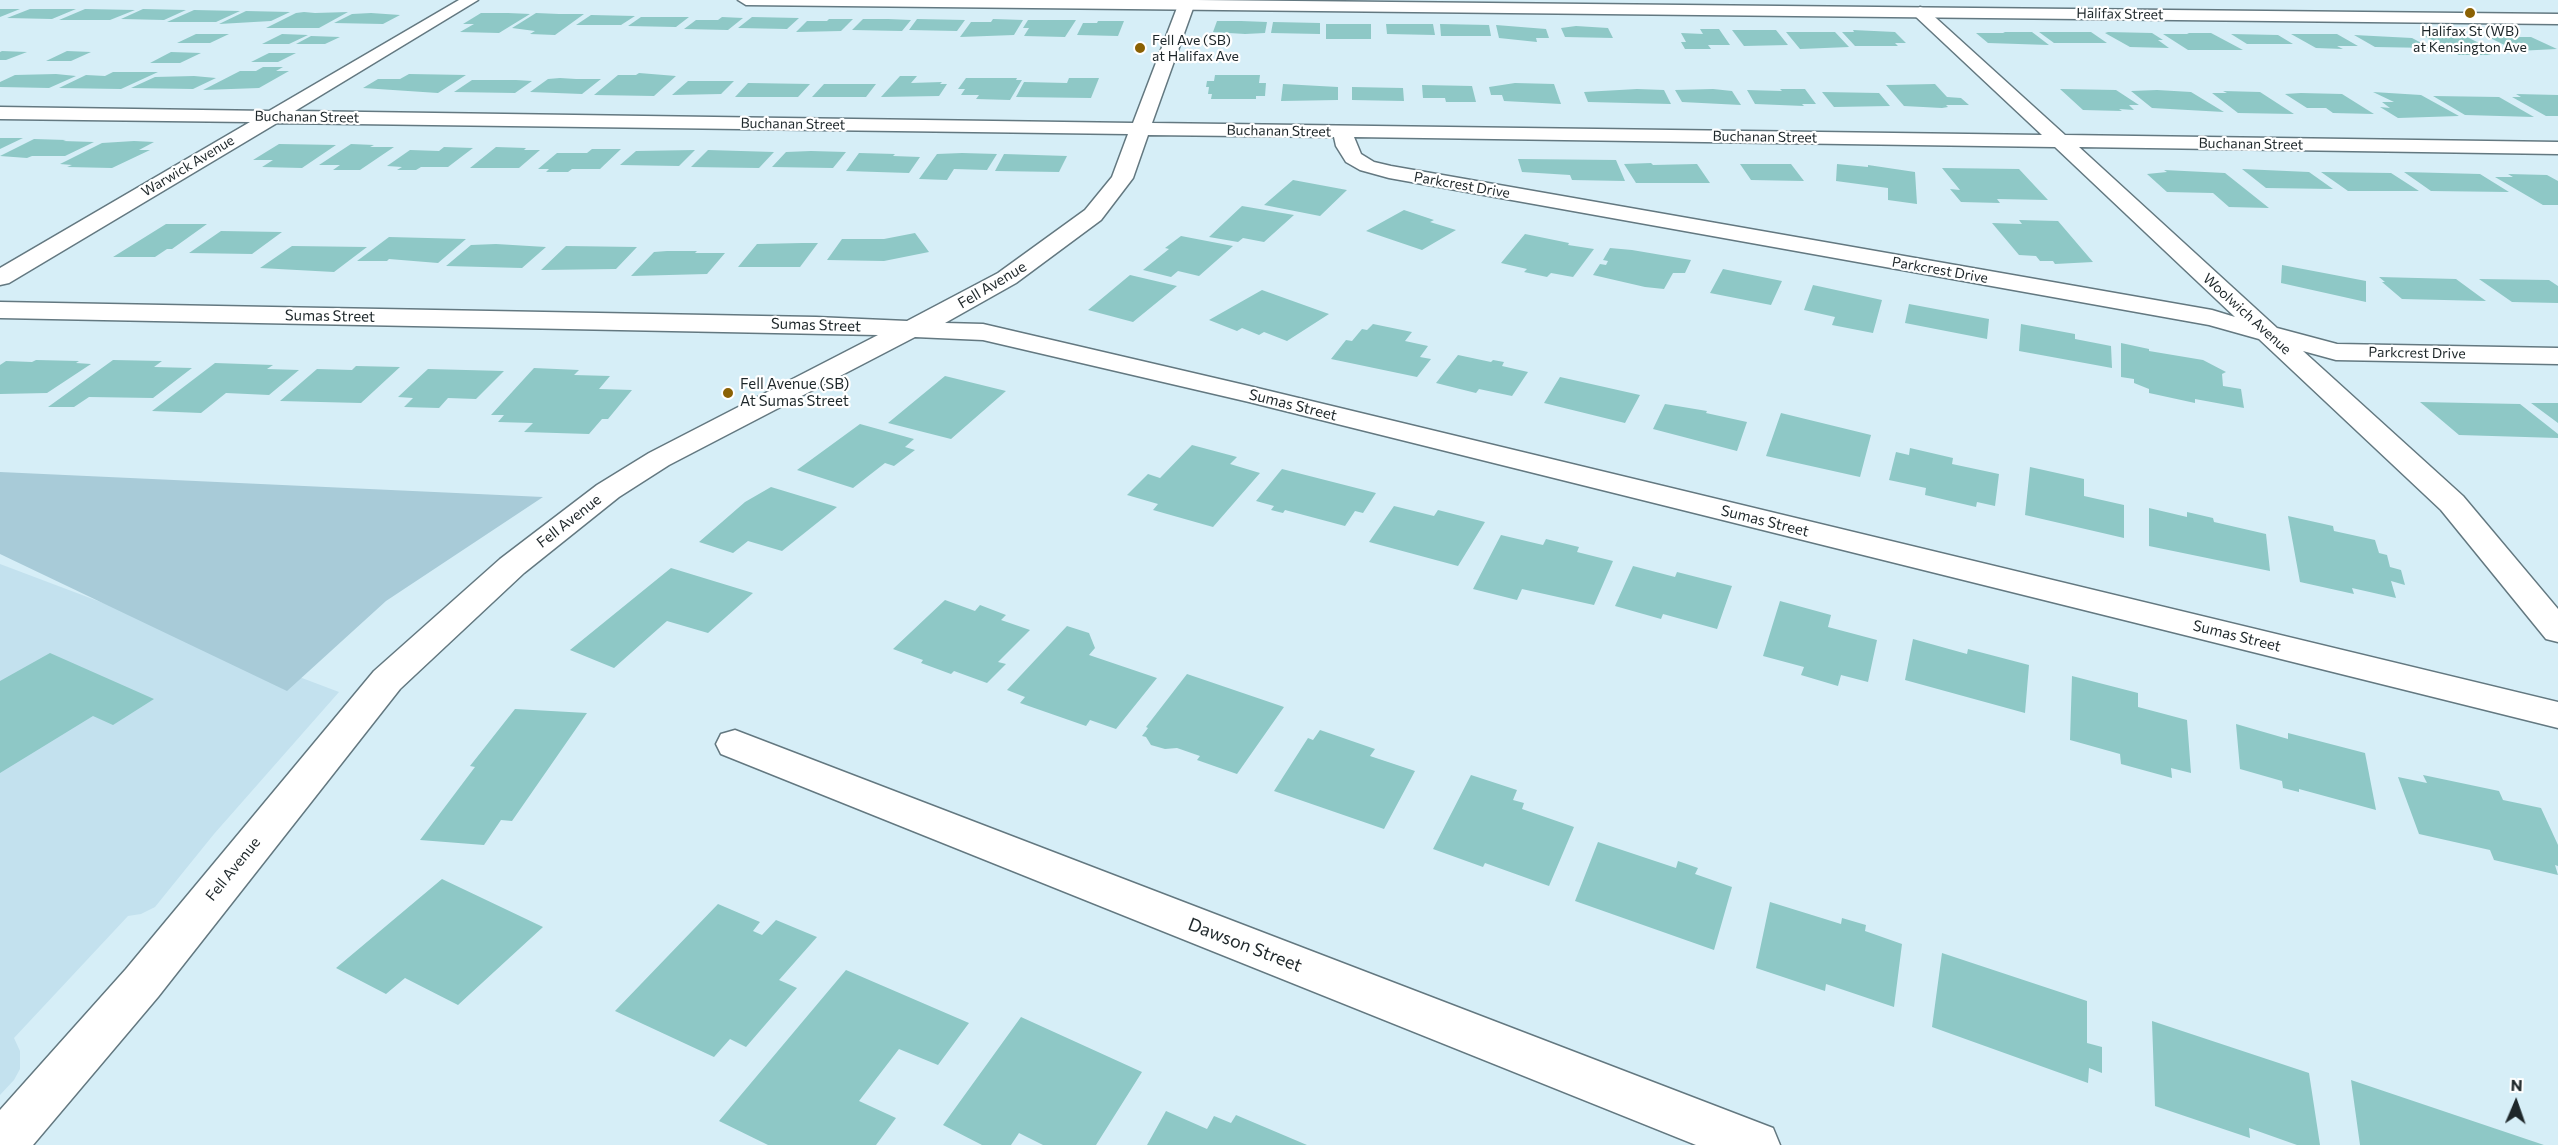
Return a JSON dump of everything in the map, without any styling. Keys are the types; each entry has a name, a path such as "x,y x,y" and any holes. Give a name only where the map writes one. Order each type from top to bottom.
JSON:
{"street":[{"name":"Warwick Avenue","path":"0,278 470,0"},
{"name":"Halifax Street","path":"746,0 1187,2 2558,19"},
{"name":"Fell Avenue","path":"1,1145 142,983 387,680 512,566 608,491 659,459 701,435 949,311 1007,278 1094,215 1122,178 1187,2"},
{"name":"Woolwich Avenue","path":"1920,12 2452,503 2558,631"},
{"name":"Buchanan Street","path":"0,113 2558,148"},
{"name":"Parkcrest Drive","path":"1342,132 1353,158 1389,172 2212,318 2336,352 2558,356"},
{"name":"Sumas Street","path":"0,310 912,328 983,332 2558,715"},
{"name":"Dawson Street","path":"735,744 1755,1145"}],"shaded area":[{"path":"0,472 543,497 386,601 287,691 0,554"},
{"path":"0,564 339,692 214,834 155,907 141,914 128,916 14,1038 20,1051 20,1069 14,1080 0,1095"}],"building":[{"path":"0,9 20,9 0,17"},
{"path":"30,9 76,9 52,19 7,18"},
{"path":"85,9 135,10 110,20 59,20"},
{"path":"143,9 186,10 164,20 121,19"},
{"path":"194,10 240,11 216,22 167,22"},
{"path":"246,11 290,12 271,21 219,24"},
{"path":"348,12 319,28 266,28 296,13"},
{"path":"481,13 530,14 499,33 460,32 474,24 463,24"},
{"path":"536,13 584,14 555,35 530,34 535,31 512,28"},
{"path":"352,14 400,15 383,24 334,23"},
{"path":"591,15 635,16 621,25 576,25"},
{"path":"641,17 689,17 676,27 628,26"},
{"path":"722,17 743,18 728,30 684,29 696,20 718,20"},
{"path":"752,17 799,18 787,29 738,28"},
{"path":"829,19 853,19 841,31 796,32 807,21 827,21"},
{"path":"863,19 911,20 902,31 852,30"},
{"path":"917,19 965,20 957,31 909,30"},
{"path":"993,19 1023,20 1014,35 960,37 971,22 991,22"},
{"path":"1028,20 1076,20 1065,37 1024,36 1029,28 1023,28"},
{"path":"1098,21 1124,21 1118,36 1077,35 1083,23 1097,23"},
{"path":"1217,21 1267,22 1265,33 1245,34 1213,32"},
{"path":"1273,22 1320,23 1320,34 1271,33"},
{"path":"1326,24 1371,24 1371,39 1326,39"},
{"path":"1386,24 1433,24 1435,35 1387,34"},
{"path":"1440,24 1489,25 1491,36 1441,36"},
{"path":"1496,25 1546,29 1549,38 1536,38 1537,42 1499,38"},
{"path":"1576,26 1608,28 1613,38 1565,37 1561,28"},
{"path":"1700,29 1719,29 1730,45 1708,45 1711,49 1685,49 1681,42 1686,42 1681,33 1703,34"},
{"path":"1732,30 1776,30 1788,45 1744,46"},
{"path":"1853,30 1895,32 1906,43 1895,43 1898,46 1855,46 1842,32 1854,32"},
{"path":"1786,32 1835,32 1849,47 1800,49"},
{"path":"2003,32 2032,32 2049,45 1988,43 1976,33 2005,33"},
{"path":"2039,32 2091,32 2107,43 2054,43"},
{"path":"2105,33 2152,33 2163,40 2158,40 2169,48 2130,47"},
{"path":"2187,33 2211,33 2243,50 2188,50 2163,34 2189,34"},
{"path":"196,34 229,34 210,43 177,43"},
{"path":"282,34 308,35 289,44 262,44"},
{"path":"2231,34 2278,35 2293,44 2247,44"},
{"path":"2291,34 2337,34 2358,46 2337,46 2343,49 2316,48"},
{"path":"2354,35 2412,38 2431,48 2375,47"},
{"path":"2440,35 2465,36 2499,53 2459,55 2424,36 2442,36"},
{"path":"311,36 340,37 325,44 296,44"},
{"path":"2488,37 2531,37 2557,49 2517,51"},
{"path":"2,51 27,52 0,60"},
{"path":"67,51 91,52 71,61 46,61"},
{"path":"171,52 201,53 180,63 150,63"},
{"path":"269,53 296,53 278,62 251,62"},
{"path":"263,67 283,67 276,71 289,71 259,88 203,90 240,71 256,71"},
{"path":"113,72 158,72 121,89 59,88 86,75 105,76"},
{"path":"639,73 676,76 654,96 594,95 618,75"},
{"path":"409,74 466,75 438,93 363,88 378,79 400,79"},
{"path":"15,75 76,76 49,88 0,87 0,82"},
{"path":"1215,75 1260,75 1259,83 1266,83 1265,96 1256,96 1256,99 1211,99 1212,94 1208,94 1209,87 1206,87 1207,81 1214,81"},
{"path":"900,76 917,76 911,83 942,82 940,84 947,84 939,96 881,97"},
{"path":"155,77 216,78 193,89 131,88"},
{"path":"966,78 1017,78 1016,80 1022,80 1010,100 976,99 979,95 961,95 965,89 958,89"},
{"path":"1069,78 1099,78 1091,98 1016,97 1024,82 1067,83"},
{"path":"548,79 601,79 582,94 530,92"},
{"path":"472,80 532,81 515,93 454,92"},
{"path":"688,81 734,81 721,94 672,95"},
{"path":"748,83 810,84 798,97 735,97"},
{"path":"1515,83 1554,84 1561,104 1504,101 1502,95 1491,95 1489,87"},
{"path":"824,84 876,84 866,97 812,97"},
{"path":"1283,84 1338,87 1338,100 1281,101"},
{"path":"1935,84 1947,97 1961,98 1969,105 1946,105 1948,107 1942,108 1904,106 1886,85"},
{"path":"1422,85 1472,86 1476,102 1446,102 1445,98 1423,98"},
{"path":"1352,87 1403,88 1404,101 1352,100"},
{"path":"1780,89 1805,89 1816,104 1802,104 1804,106 1755,104 1747,90 1782,91"},
{"path":"2060,89 2116,90 2139,105 2129,105 2134,110 2083,110"},
{"path":"1664,90 1671,104 1588,102 1584,92"},
{"path":"1675,90 1732,91 1741,105 1682,102"},
{"path":"2131,91 2191,92 2224,112 2152,108"},
{"path":"2223,91 2260,92 2294,114 2238,113 2212,93 2227,93"},
{"path":"1822,92 1879,93 1890,106 1834,107"},
{"path":"2373,92 2421,95 2459,116 2398,118 2380,107 2390,108 2382,102 2394,102"},
{"path":"2285,94 2342,94 2374,114 2333,113 2326,108 2307,108"},
{"path":"2516,94 2558,95 2558,116 2546,116 2512,97 2521,97"},
{"path":"2433,96 2499,97 2534,117 2465,115"},
{"path":"0,138 23,138 0,149"},
{"path":"34,139 94,142 65,156 27,158 0,156"},
{"path":"154,142 139,150 150,150 112,168 67,167 72,165 60,164 102,143"},
{"path":"279,144 336,145 302,168 262,167 273,160 253,160"},
{"path":"351,144 394,147 360,170 333,170 340,165 319,165"},
{"path":"444,147 473,148 448,167 397,170 402,167 387,166 410,150 439,151"},
{"path":"496,147 540,150 519,168 470,168"},
{"path":"592,149 621,149 600,169 546,172 549,169 538,169 557,153 587,153"},
{"path":"695,150 679,166 620,165 636,151"},
{"path":"708,150 774,152 759,168 691,167"},
{"path":"786,152 846,152 833,168 772,167"},
{"path":"859,153 920,157 909,173 846,171"},
{"path":"937,154 997,154 987,170 954,169 947,180 919,179"},
{"path":"1004,154 1067,156 1059,172 995,171"},
{"path":"1518,159 1616,160 1625,181 1572,180 1570,175 1522,172"},
{"path":"1651,163 1653,165 1697,164 1710,183 1636,183 1624,164"},
{"path":"1740,164 1791,164 1804,181 1751,180"},
{"path":"1837,164 1868,167 1868,165 1915,172 1917,204 1888,200 1888,188 1836,181"},
{"path":"1942,168 2019,169 2048,200 1997,199 2000,203 1961,202 1950,189 1960,190"},
{"path":"2242,169 2309,172 2333,189 2266,188"},
{"path":"2164,170 2225,173 2269,208 2229,207 2213,193 2167,192 2147,174 2167,172"},
{"path":"2321,172 2391,173 2419,191 2348,191"},
{"path":"2404,172 2480,174 2509,192 2431,191"},
{"path":"2508,174 2547,175 2558,181 2558,205 2543,205 2495,177 2513,177"},
{"path":"1293,180 1347,190 1320,216 1264,205"},
{"path":"1242,206 1294,215 1264,242 1243,238 1238,242 1209,237"},
{"path":"1404,210 1434,220 1430,222 1456,230 1422,250 1366,231"},
{"path":"2019,220 2058,221 2093,262 2055,264 2053,261 2040,261 2036,256 2019,255 1992,223 2022,224"},
{"path":"166,224 207,224 172,249 167,249 155,257 113,257"},
{"path":"221,231 282,232 252,254 189,253"},
{"path":"915,233 929,252 884,261 827,260 842,239 884,239"},
{"path":"1525,234 1594,249 1573,277 1551,273 1547,277 1524,272 1527,269 1501,263"},
{"path":"1181,236 1233,246 1199,276 1178,271 1171,277 1143,270"},
{"path":"389,237 466,239 438,263 389,259 387,261 357,261"},
{"path":"818,243 800,267 738,267 757,244"},
{"path":"471,245 546,247 522,268 446,266"},
{"path":"292,246 367,247 334,272 260,268"},
{"path":"566,246 637,247 616,269 541,270"},
{"path":"1610,248 1691,260 1685,273 1673,273 1664,289 1645,287 1593,275 1600,264 1606,265 1608,261 1603,260"},
{"path":"654,252 725,253 707,274 631,276"},
{"path":"2282,265 2366,281 2366,302 2281,283"},
{"path":"1723,269 1782,281 1771,305 1710,293"},
{"path":"1130,275 1177,286 1133,322 1088,310"},
{"path":"2379,277 2456,279 2486,301 2402,299"},
{"path":"2479,279 2549,280 2558,286 2558,303 2512,302"},
{"path":"1813,285 1882,300 1873,333 1832,325 1835,317 1804,310"},
{"path":"1262,290 1329,314 1287,341 1264,332 1259,335 1242,328 1237,331 1209,320"},
{"path":"1909,304 1989,319 1987,339 1905,323"},
{"path":"1373,324 1412,332 1405,341 1428,346 1420,357 1431,359 1417,377 1331,359 1346,340 1352,341 1362,329 1367,330"},
{"path":"2021,324 2075,334 2075,339 2111,346 2112,368 2019,351"},
{"path":"2121,343 2149,349 2149,351 2203,360 2226,372 2222,374 2223,386 2241,389 2244,408 2195,399 2195,403 2149,393 2149,389 2134,383 2134,379 2121,377"},
{"path":"1458,355 1491,362 1493,360 1504,362 1502,366 1528,372 1512,396 1479,389 1476,393 1436,383"},
{"path":"36,360 79,361 76,363 91,364 47,393 0,394 0,365 6,361 32,362"},
{"path":"113,360 162,361 154,367 192,368 153,398 89,397 74,407 48,407"},
{"path":"215,363 273,365 267,369 299,370 269,395 226,393 201,413 152,411"},
{"path":"356,366 400,367 361,403 280,401 317,369 352,370"},
{"path":"534,368 579,370 574,375 610,376 599,389 632,390 608,419 602,419 589,434 524,432 533,423 498,422 504,415 491,415"},
{"path":"428,369 504,371 476,399 448,398 439,408 404,407 413,398 398,397"},
{"path":"945,376 1006,391 951,439 888,423"},
{"path":"1560,377 1640,395 1625,423 1544,403"},
{"path":"2420,402 2520,404 2558,434 2558,438 2459,435"},
{"path":"2531,403 2558,403 2558,423"},
{"path":"1665,404 1707,411 1706,413 1747,422 1737,451 1653,429"},
{"path":"1781,413 1871,435 1860,477 1766,456"},
{"path":"860,424 914,439 905,447 915,450 894,466 885,463 853,488 797,470"},
{"path":"1192,445 1237,457 1230,464 1260,473 1213,527 1153,510 1158,504 1127,495 1148,474 1160,478"},
{"path":"1910,448 1953,458 1952,464 1999,474 1995,506 1977,502 1976,507 1925,495 1926,488 1889,480 1896,452 1909,455"},
{"path":"2030,467 2084,479 2084,496 2124,505 2124,538 2025,515"},
{"path":"1282,469 1376,493 1363,513 1355,511 1345,526 1285,510 1283,513 1271,510 1274,506 1256,501"},
{"path":"771,487 837,507 782,551 748,541 733,553 699,542 745,502"},
{"path":"1394,506 1434,516 1438,510 1485,522 1458,566 1369,542"},
{"path":"2149,508 2187,517 2187,512 2213,518 2214,522 2266,534 2270,571 2149,546"},
{"path":"2288,516 2333,526 2334,531 2375,540 2379,553 2387,555 2390,567 2401,570 2405,585 2391,581 2396,598 2352,588 2354,594 2300,582"},
{"path":"1501,535 1543,545 1546,539 1579,547 1577,552 1613,561 1594,605 1522,589 1517,600 1473,589"},
{"path":"1633,566 1675,577 1677,572 1732,586 1717,629 1663,614 1661,619 1615,606"},
{"path":"671,568 753,593 708,633 667,621 614,668 570,650"},
{"path":"945,600 975,611 980,605 1006,615 1001,620 1030,630 998,662 1006,664 987,683 954,671 951,674 893,649"},
{"path":"1780,601 1831,615 1828,627 1877,640 1868,682 1841,675 1838,686 1801,675 1804,667 1763,656"},
{"path":"1067,626 1089,633 1095,648 1089,655 1157,678 1116,729 1090,720 1086,726 1020,703 1025,697 1007,690"},
{"path":"1913,639 1967,654 1968,649 2029,665 2025,713 1905,680"},
{"path":"50,653 154,699 113,725 93,716 0,773 0,681"},
{"path":"1187,674 1284,707 1237,774 1197,760 1200,756 1177,748 1165,749 1151,745 1146,737 1142,736 1148,728 1146,727"},
{"path":"2072,676 2138,693 2138,707 2187,720 2191,773 2171,768 2172,778 2121,764 2120,754 2070,740"},
{"path":"515,709 587,713 512,821 501,820 484,845 420,840 475,767 470,766"},
{"path":"2236,724 2288,739 2288,733 2365,753 2376,810 2299,789 2299,792 2283,788 2282,781 2240,769"},
{"path":"1320,730 1375,749 1370,756 1415,771 1384,829 1274,791 1308,738 1313,740"},
{"path":"1471,775 1517,790 1513,800 1524,803 1522,809 1574,827 1549,886 1485,863 1483,867 1433,849"},
{"path":"2423,775 2499,791 2503,800 2541,808 2558,845 2558,866 2555,865 2558,875 2494,860 2490,850 2419,834 2398,777 2427,783"},
{"path":"1598,842 1676,868 1678,861 1698,868 1695,874 1732,887 1714,950 1575,901"},
{"path":"442,879 543,927 458,1005 405,978 386,994 336,968"},
{"path":"1770,902 1841,924 1842,918 1866,925 1865,931 1902,944 1894,1007 1826,984 1825,991 1756,968"},
{"path":"718,904 760,922 753,931 762,935 776,920 817,937 779,980 797,988 746,1047 730,1039 714,1057 615,1011"},
{"path":"1942,953 2087,1001 2087,1043 2102,1047 2102,1073 2089,1068 2088,1083 1932,1027"},
{"path":"846,970 969,1023 938,1065 899,1049 859,1101 896,1118 876,1145 768,1145 719,1121"},
{"path":"1021,1017 1142,1072 1096,1145 1043,1145 1019,1133 1011,1145 982,1145 943,1125"},
{"path":"2152,1021 2309,1073 2320,1145 2297,1145 2249,1128 2250,1138 2155,1106"},
{"path":"2351,1080 2544,1145 2360,1145"},
{"path":"1166,1111 1207,1129 1214,1116 1231,1123 1236,1115 1307,1145 1147,1145"}],"place":[{"name":"Halifax St (WB) at Kensington Ave","path":"2470,13"},
{"name":"Fell Ave (SB) at Halifax Ave","path":"1140,48"},
{"name":"Fell Avenue (SB) At Sumas Street","path":"728,393"}]}
